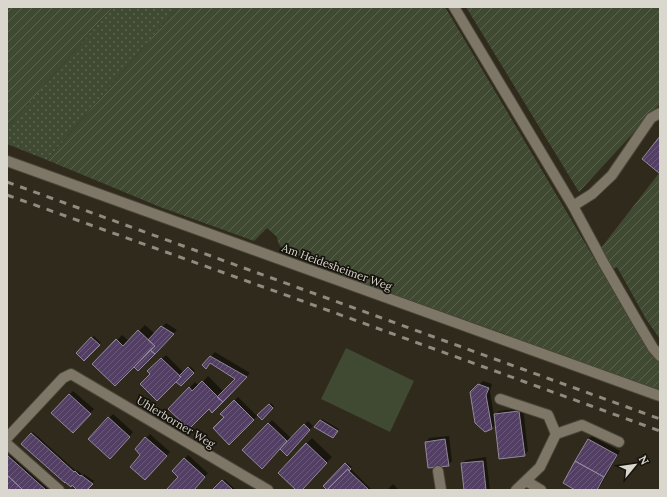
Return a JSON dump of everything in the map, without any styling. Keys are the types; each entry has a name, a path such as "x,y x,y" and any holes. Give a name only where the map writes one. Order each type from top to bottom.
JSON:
{"street":[{"path":"454,7 573,206 602,262 653,348 660,356"},
{"path":"573,206 592,194 612,175 651,118 660,113"},
{"name":"Am Heidesheimer Weg","path":"7,161 660,396"},
{"name":"Uhlerborner Weg","path":"7,438 62,378 71,374 268,490"},
{"path":"500,399 548,415 556,434"},
{"path":"516,490 540,467 556,434 582,425 619,442"},
{"path":"7,444 59,490"},
{"path":"438,471 441,490"},
{"path":"526,481 541,490"}],"green space":[{"path":"7,7 113,7 7,128"},
{"path":"113,7 178,7 47,160 7,144 7,128"},
{"path":"178,7 445,7 642,339 660,362 660,389 654,391 505,334 342,276 284,249 279,244 277,237 267,228 254,241 160,207 47,160"},
{"path":"466,7 660,7 660,104 579,192"},
{"path":"660,172 660,339 646,319 617,267 613,269 601,248"},
{"path":"346,348 414,381 390,432 321,399"}],"building":[{"path":"660,136 660,172 659,173 642,159"},
{"path":"161,326 174,334 155,354 150,350 155,346 148,340"},
{"path":"138,330 155,346 115,386 92,364 116,339 123,346"},
{"path":"91,337 100,345 84,361 76,353"},
{"path":"150,350 155,354 138,371 134,367"},
{"path":"210,356 247,377 223,402 217,397 235,379 210,363 206,369 202,365"},
{"path":"161,358 181,377 157,401 140,384 150,374 147,371"},
{"path":"188,367 194,373 181,386 176,382 181,377 179,376"},
{"path":"202,381 223,402 212,413 209,409 189,429 168,409 189,387 192,391"},
{"path":"478,384 489,388 486,395 492,429 485,432 475,423 470,392"},
{"path":"69,394 91,414 73,433 51,413"},
{"path":"234,400 254,420 229,445 213,428 224,417 220,414"},
{"path":"269,404 273,408 262,420 257,415"},
{"path":"519,411 525,456 499,459 494,414"},
{"path":"108,417 130,437 110,459 88,439"},
{"path":"320,420 338,431 333,438 314,427"},
{"path":"268,423 287,441 262,469 242,450"},
{"path":"304,424 310,430 287,456 280,449"},
{"path":"31,433 74,472 75,471 93,484 87,490 77,490 72,485 71,487 65,483 21,444"},
{"path":"145,437 167,456 145,480 130,467 140,455 135,449"},
{"path":"445,439 449,466 428,468 425,442"},
{"path":"588,439 617,455 604,477 575,461"},
{"path":"306,443 327,463 302,490 296,490 278,473"},
{"path":"8,456 46,490 23,490 7,475"},
{"path":"184,458 205,477 194,490 166,490 178,477 172,471"},
{"path":"483,461 486,490 464,490 461,463"},
{"path":"575,461 604,477 597,490 575,490 563,483"},
{"path":"345,463 351,469 349,471 348,469 327,490 323,486"},
{"path":"348,469 369,490 327,490"},
{"path":"7,475 23,490 7,490"},
{"path":"222,480 233,490 212,490"}],"railway":[{"path":"7,182 660,419"},
{"path":"7,195 660,431"}]}
